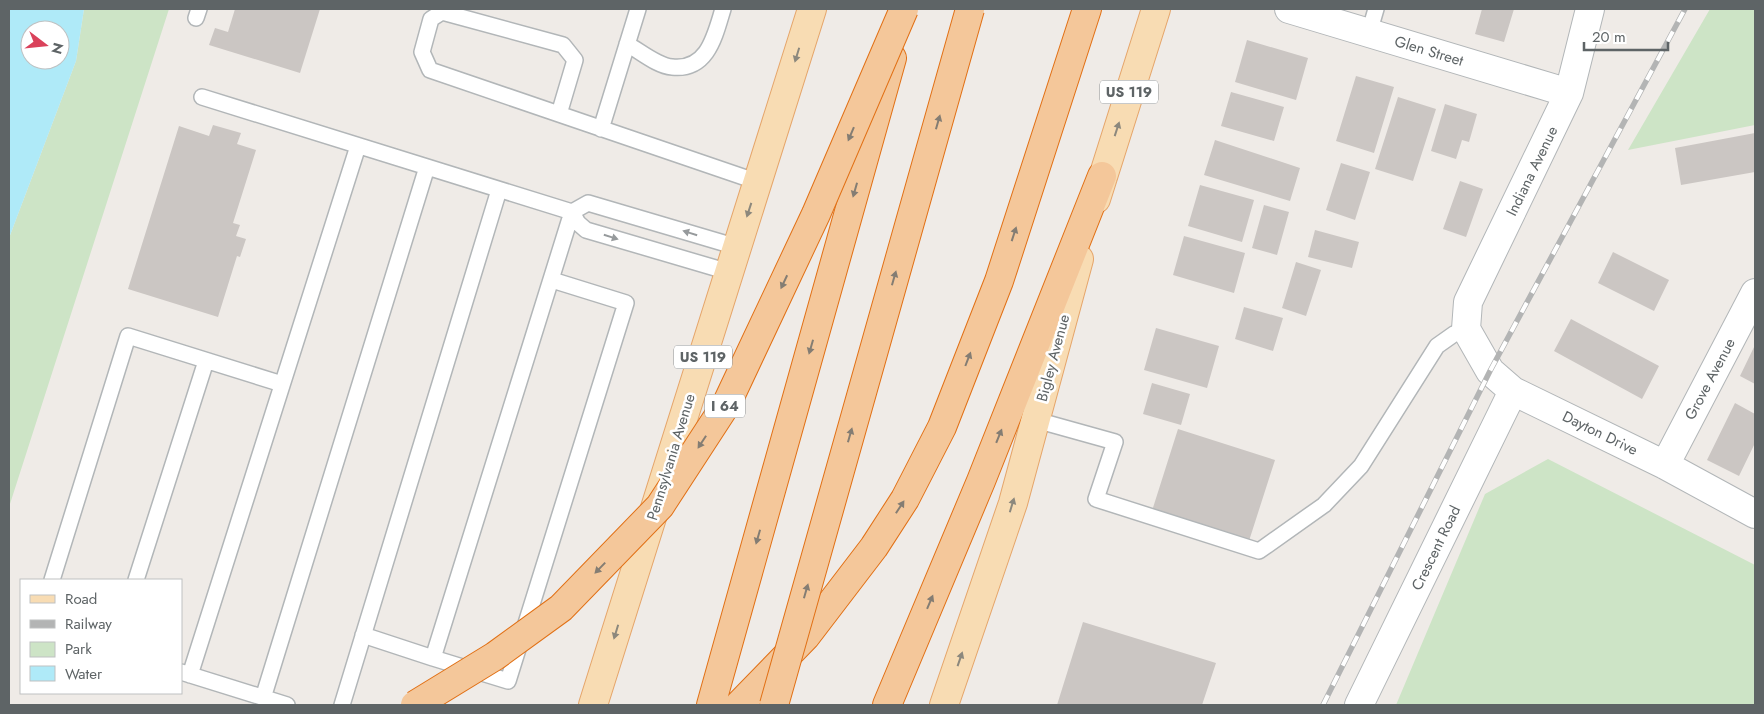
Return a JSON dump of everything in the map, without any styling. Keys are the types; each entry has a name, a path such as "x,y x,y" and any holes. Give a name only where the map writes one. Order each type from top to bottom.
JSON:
{"highway":[{"name":"I 64","path":"415,705 494,656 561,608 660,506 727,403 816,214 905,9"},
{"path":"711,705 905,9"},
{"path":"774,705 970,9"},
{"path":"1068,61 1081,9"},
{"path":"739,705 806,636 874,547 905,499 942,427 999,281 1068,61 1087,9"},
{"path":"887,705 981,481 1102,176"}],"main road":[{"name":"Pennsylvania Avenue","path":"593,705 812,9"},
{"name":"Bigley Avenue","path":"944,705 1013,503 1102,176 1156,9"}],"street":[{"name":"Glen Street","path":"1289,9 1373,21 1569,93"},
{"name":"Indiana Avenue","path":"1466,329 1468,302 1569,93 1590,9"},
{"name":"Grove Avenue","path":"1665,465 1755,293"},
{"name":"Dayton Drive","path":"1466,329 1490,371 1512,391 1665,465 1755,514"},
{"name":"Crescent Road","path":"1359,705 1512,391"}],"lane":[{"path":"601,129 638,9"},
{"path":"627,44 666,65 672,67 688,65 704,56 712,44 723,9"},
{"path":"559,114 575,60 562,45 442,12 431,19 422,52 430,70 758,182"},
{"path":"202,97 572,212 578,223 586,230 733,260"},
{"path":"287,705 185,673 282,384 358,146"},
{"path":"262,698 427,167"},
{"path":"342,705 499,190"},
{"path":"434,658 572,212 588,203 733,260"},
{"path":"363,635 508,681 626,303 552,280"},
{"path":"1036,420 1115,442 1096,499 1259,551 1324,505 1361,466 1437,346 1454,334 1466,329"},
{"path":"52,579 128,336 282,384"},
{"path":"136,579 206,361"}],"green space":[{"path":"84,9 169,9 9,507 9,238 76,61"},
{"path":"1710,9 1755,9 1755,125 1628,150"},
{"path":"1548,459 1755,565 1755,705 1396,705 1485,494"}],"water":[{"path":"9,9 84,9 76,61 9,238"}],"building":[{"path":"235,9 320,9 300,73 209,45 215,28 228,32"},
{"path":"1482,9 1514,9 1504,42 1475,34"},
{"path":"1247,40 1308,58 1296,100 1235,82"},
{"path":"1356,76 1394,87 1374,153 1336,141"},
{"path":"1231,92 1284,107 1274,141 1221,126"},
{"path":"1398,97 1436,109 1413,181 1375,169"},
{"path":"1445,104 1477,114 1469,142 1462,140 1456,159 1431,151"},
{"path":"213,125 241,133 237,144 256,150 233,223 240,225 236,236 246,239 240,257 237,256 218,317 128,289 179,126 209,136"},
{"path":"1755,133 1755,172 1681,185 1675,148"},
{"path":"1215,140 1300,168 1290,201 1204,175"},
{"path":"1341,163 1370,172 1355,220 1326,210"},
{"path":"1460,181 1483,189 1466,237 1443,229"},
{"path":"1200,185 1254,200 1242,242 1188,226"},
{"path":"1264,205 1289,212 1277,255 1252,248"},
{"path":"1315,230 1359,242 1352,268 1308,257"},
{"path":"1184,236 1245,253 1234,293 1173,275"},
{"path":"1613,252 1669,280 1654,311 1598,283"},
{"path":"1296,262 1321,270 1306,316 1282,308"},
{"path":"1244,307 1283,318 1273,351 1235,339"},
{"path":"1571,319 1659,366 1642,399 1554,351"},
{"path":"1156,328 1219,346 1207,388 1144,370"},
{"path":"1755,345 1755,384 1740,376"},
{"path":"1152,383 1190,394 1181,425 1143,414"},
{"path":"1735,403 1755,414 1755,443 1739,476 1707,460"},
{"path":"1178,429 1275,460 1248,544 1151,514"},
{"path":"1083,622 1216,663 1202,705 1057,705"}],"railway":[{"path":"1323,705 1490,371 1685,9"}]}
